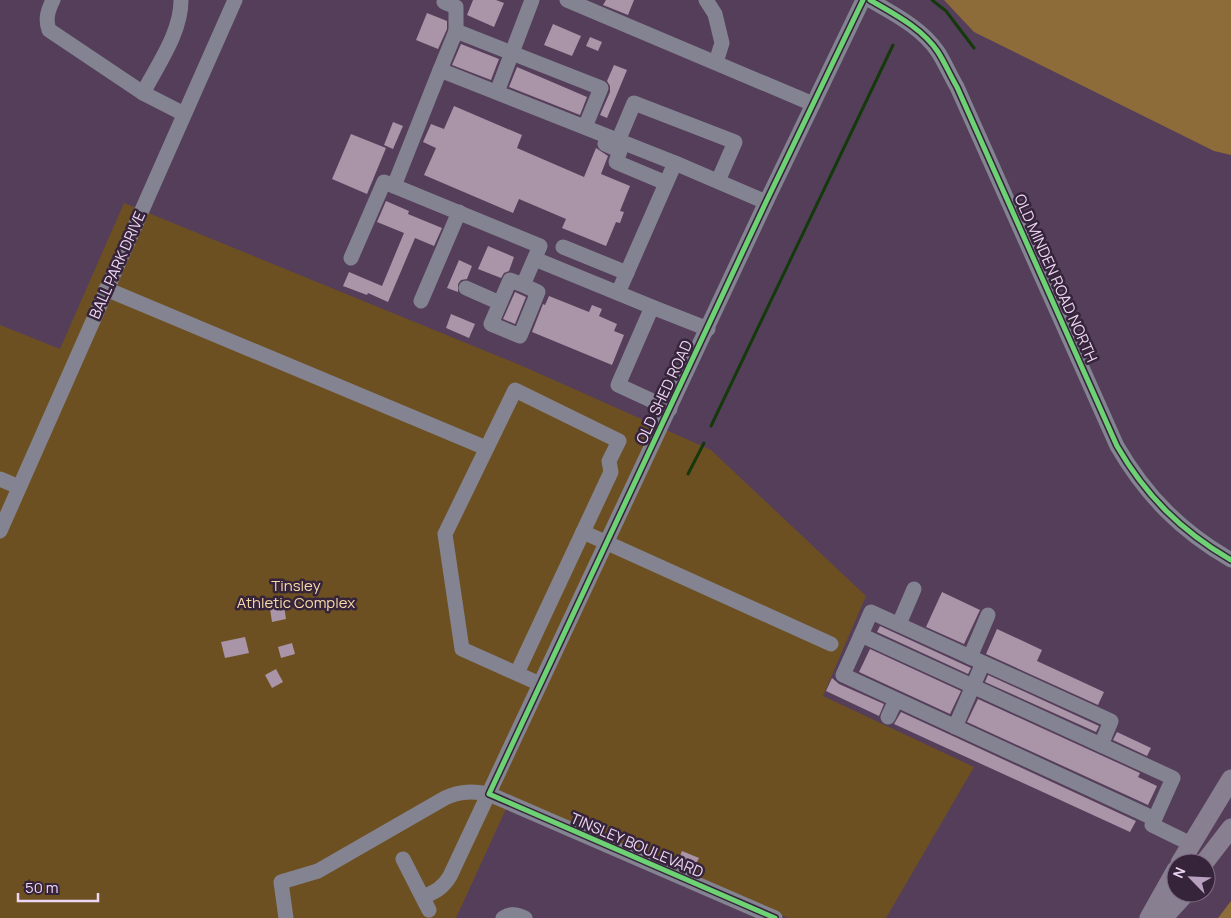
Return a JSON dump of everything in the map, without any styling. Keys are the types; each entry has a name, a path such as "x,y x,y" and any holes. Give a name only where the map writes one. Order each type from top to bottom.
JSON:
{"main road":[{"path":"1186,853 1231,779"},
{"path":"1212,853 1231,828"},
{"path":"1216,859 1231,842"},
{"path":"1149,918 1166,888"},
{"path":"1162,918 1173,903"},
{"path":"1162,918 1176,903"}],"street":[{"path":"53,0 46,22 49,30 143,93 184,114"},
{"path":"143,93 171,42 181,15 181,0"},
{"name":"BALL PARK DRIVE","path":"0,531 236,0"},
{"path":"497,92 532,0"},
{"path":"567,0 813,104"},
{"path":"706,0 715,14 722,43 716,62"},
{"name":"OLD SHED ROAD","path":"403,859 426,904 435,892 445,885 489,794 862,0"},
{"name":"OLD MINDEN ROAD NORTH","path":"870,0 924,36 937,52 957,87 1117,446 1129,467 1163,509 1186,530 1231,560"},
{"path":"394,186 456,30 456,7 444,2"},
{"path":"456,30 600,88 585,128"},
{"path":"440,70 675,163 766,202"},
{"path":"618,141 634,102 735,142 718,181"},
{"path":"602,143 620,150 616,162 666,183"},
{"path":"618,293 675,163"},
{"path":"351,258 384,182 540,246 523,285"},
{"path":"421,301 459,212"},
{"path":"563,247 627,273"},
{"path":"535,258 708,329"},
{"path":"510,280 523,285 538,292 520,336 491,324 510,280"},
{"path":"466,288 500,303"},
{"path":"106,289 486,448"},
{"path":"652,307 618,386 670,409"},
{"path":"517,673 611,472 609,461 618,441 515,390 445,534 462,649 540,684"},
{"path":"611,472 634,484"},
{"path":"0,479 19,487"},
{"path":"583,532 831,644"},
{"path":"898,624 914,589"},
{"path":"1101,745 1111,721 871,612 843,675 1155,819"},
{"path":"955,727 973,686 988,615"},
{"path":"861,635 1173,778 1152,825 1191,844"},
{"path":"888,717 896,700"},
{"name":"TINSLEY BOULEVARD","path":"286,918 281,882 318,871 453,794 468,791 489,794 775,918"},
{"path":"503,918 511,914 525,918"}],"green space":[{"name":"Tinsley Athletic Complex","path":"124,203 520,365 711,450 866,596 823,696 974,767 886,918 788,918 511,798 456,918 0,918 0,325 60,349"}],"shaded area":[{"path":"944,0 1231,0 1231,155 1214,151 974,32"},
{"path":"1231,901 1231,918 1218,918"}],"building":[{"path":"473,0 496,0 504,3 494,27 467,15"},
{"path":"606,0 634,0 628,15 603,5"},
{"path":"427,13 447,21 447,29 438,49 416,40"},
{"path":"553,24 581,36 572,56 544,45"},
{"path":"590,37 602,42 598,51 586,46"},
{"path":"461,44 499,59 491,80 452,65"},
{"path":"614,65 627,70 607,118 600,115 610,92 610,86 607,81"},
{"path":"517,67 587,97 580,115 509,87"},
{"path":"454,106 522,135 517,148 584,177 596,148 608,156 601,174 630,186 620,211 624,212 620,223 616,222 606,246 562,228 566,219 519,199 513,213 424,175 436,148 423,142 431,124 444,129"},
{"path":"393,122 403,126 393,149 384,145"},
{"path":"351,134 386,148 367,194 332,179"},
{"path":"386,201 409,211 408,214 442,228 434,246 415,238 388,302 368,293 367,295 343,286 349,272 382,286 404,233 377,222"},
{"path":"488,246 514,257 509,271 504,273 501,278 478,269"},
{"path":"459,260 472,266 467,279 461,280 458,284 458,292 447,288"},
{"path":"515,292 526,297 515,324 503,319"},
{"path":"549,296 589,312 592,305 602,309 599,316 617,324 614,331 624,335 612,365 532,332 543,304 545,305"},
{"path":"451,314 475,324 469,338 446,328"},
{"path":"942,592 980,610 964,644 926,627"},
{"path":"284,606 286,619 272,622 270,609"},
{"path":"880,626 971,668 968,674 877,632"},
{"path":"997,629 1042,650 1037,661 1104,692 1098,705 986,654"},
{"path":"245,637 249,653 225,658 221,642"},
{"path":"292,643 295,654 281,658 278,647"},
{"path":"870,649 961,691 950,714 859,672"},
{"path":"276,669 283,682 272,688 265,675"},
{"path":"988,675 1099,726 1096,732 985,682"},
{"path":"832,678 839,684 884,704 879,716 826,691"},
{"path":"978,699 1140,773 1138,777 1157,786 1148,805 967,722"},
{"path":"901,712 1136,821 1130,832 894,724"},
{"path":"1117,732 1151,748 1147,756 1113,740"},
{"path":"682,851 699,858 694,868 678,861"}],"waterway":[{"path":"932,0 946,11 974,48"},
{"path":"711,426 893,45"},
{"path":"688,474 704,443"}],"cycle path":[{"path":"775,918 489,794 766,202 863,0"},
{"path":"870,0 916,29 931,43 943,60 957,87 1117,446 1128,464 1166,511 1196,537 1231,560"}]}
